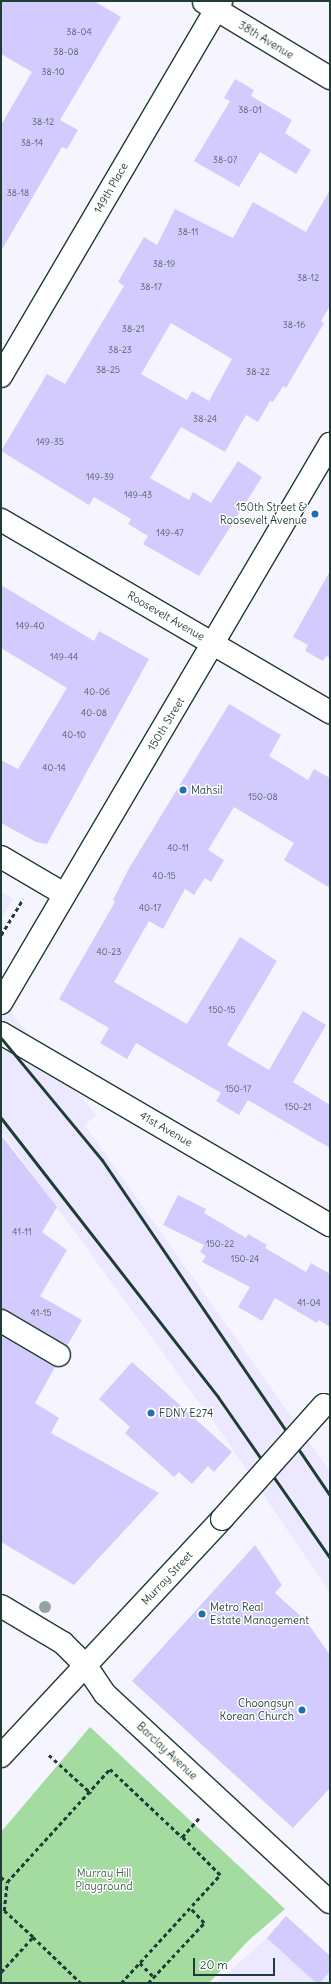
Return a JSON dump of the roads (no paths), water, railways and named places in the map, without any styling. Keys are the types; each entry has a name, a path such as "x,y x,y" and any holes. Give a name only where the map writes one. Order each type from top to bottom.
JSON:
{"street":[{"name":"38th Avenue","path":"213,4 330,78"},
{"name":"149th Place","path":"1,376 213,4"},
{"name":"150th Street","path":"1,1002 330,444"},
{"name":"Roosevelt Avenue","path":"1,520 330,712"},
{"path":"1,857 64,894"},
{"name":"41st Avenue","path":"1,1033 330,1225"},
{"path":"1,1321 59,1355"},
{"name":"Murray Street","path":"1,1756 222,1519 327,1401"},
{"name":"Barclay Avenue","path":"1,1606 62,1642 86,1666 105,1694 330,1902"}],"railway":[{"path":"1,1038 102,1160 330,1496"},
{"path":"1,1118 218,1397 330,1558"}],"place":[{"name":"150th Street & Roosevelt Avenue","path":"315,514"},
{"name":"Mahsil","path":"183,790"},
{"name":"FDNY E274","path":"151,1413"},
{"name":"Metro Real Estate Management","path":"202,1614"},
{"name":"Choongsyn Korean Church","path":"302,1710"}],"park label":[{"name":"Murray Hill Playground","path":"104,1880"}]}
